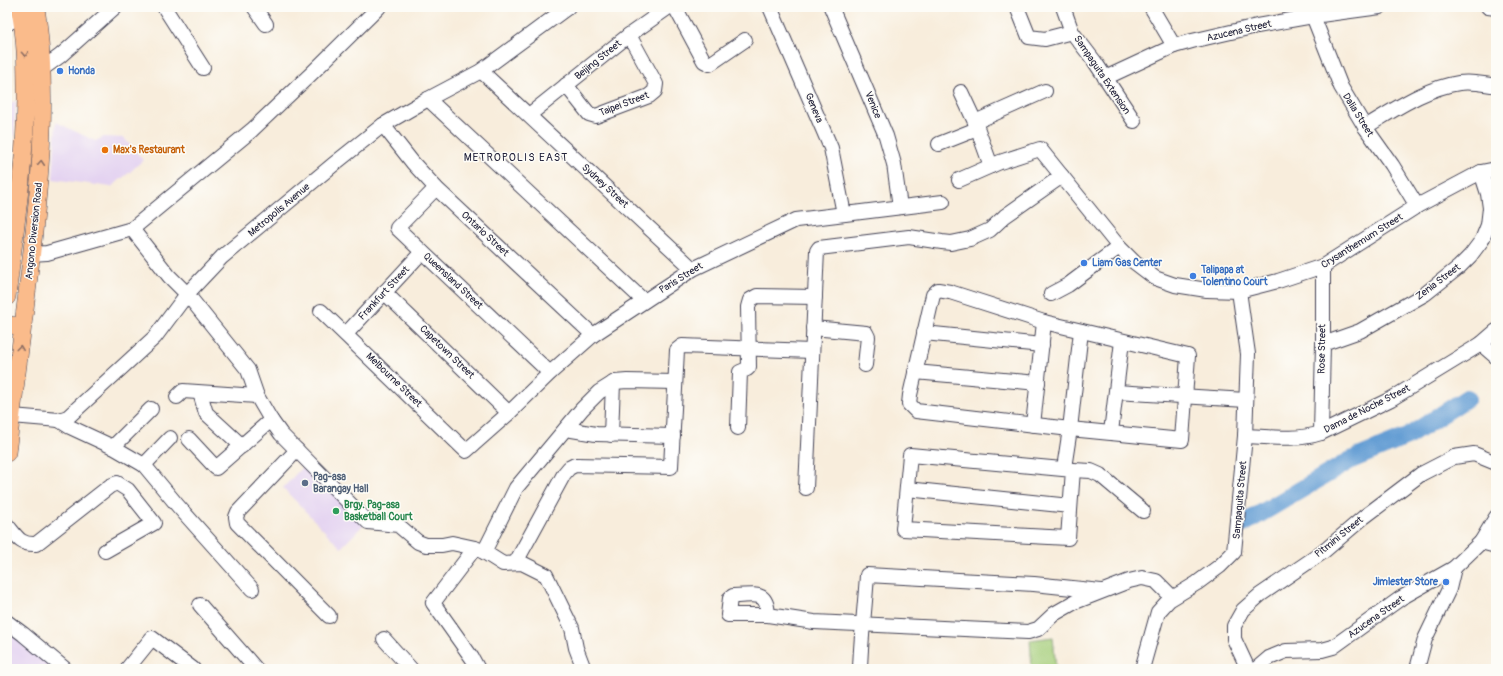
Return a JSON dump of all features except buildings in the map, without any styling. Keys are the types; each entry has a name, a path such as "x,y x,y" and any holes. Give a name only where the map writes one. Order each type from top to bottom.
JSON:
{"main road":[{"name":"Angono Diversion Road","path":"7,453 12,416 15,326 31,254 43,122 42,69 36,7"},
{"name":"Angono Diversion Road","path":"7,297 12,212 23,156 26,109 26,74 19,13"}],"street":[{"path":"42,69 60,56 115,7"},
{"path":"164,7 203,68"},
{"path":"254,7 266,24"},
{"path":"31,254 48,253 132,229 252,130 380,7"},
{"name":"Beijing Street","path":"530,115 629,35 669,7"},
{"path":"675,7 704,61 710,64 745,40"},
{"name":"Geneva","path":"770,7 831,148 844,214"},
{"path":"1017,7 1029,37 1044,39 1072,32"},
{"name":"Sampaguita Extension","path":"1063,7 1072,32 1095,62 1134,121"},
{"path":"1151,7 1174,46"},
{"name":"Azucena Street","path":"1105,78 1174,46 1258,26 1313,16 1380,7"},
{"path":"1488,7 1496,8"},
{"name":"Metropolis Avenue","path":"59,420 68,417 155,337 187,294 222,257 334,164 383,125 481,71 561,9"},
{"name":"Venice","path":"837,9 886,136 894,164 900,207"},
{"name":"Dalia Street","path":"1313,16 1341,87 1365,127 1392,165 1417,206"},
{"name":"Taipei Street","path":"566,85 589,114 596,116 649,96 655,91 656,84 629,35"},
{"name":"Sydney Street","path":"481,71 530,115 693,269"},
{"path":"1365,127 1412,99 1439,87 1460,83 1477,83 1496,86"},
{"path":"939,144 1044,91"},
{"path":"958,180 991,166 976,125 961,92"},
{"path":"428,99 644,301"},
{"name":"Ontario Street","path":"383,125 413,163 436,188 593,336"},
{"name":"Crysanthemum Street","path":"991,166 1040,149 1119,246 1134,262 1155,278 1175,285 1207,290 1239,291 1278,281 1323,266 1417,206 1482,172 1496,169"},
{"name":"Zenia Street","path":"1323,344 1360,331 1425,294 1459,267 1470,256 1482,240 1488,225 1490,208 1482,172"},
{"path":"806,488 817,250 819,248 909,236 946,242 970,239 990,230 1004,216 1062,176"},
{"name":"Queensland Street","path":"436,188 397,228 550,372"},
{"name":"Paris Street","path":"466,451 509,413 550,372 593,336 693,269 796,220 943,202"},
{"path":"132,229 169,276 187,294 248,370 257,396 271,420 297,450 368,522 398,524 418,542 426,545 452,544 479,550 503,564 516,562 522,563 546,575 572,628 576,648 584,669"},
{"path":"1051,294 1068,285 1119,246"},
{"name":"Frankfurt Street","path":"346,334 422,252"},
{"name":"Rose Street","path":"1321,433 1323,266"},
{"path":"938,290 950,292 1044,322 1081,331 1188,356 1182,440 1033,425 916,411 909,404 933,295 938,290"},
{"name":"Sampaguita Street","path":"1142,669 1158,612 1172,597 1197,583 1220,566 1234,552 1245,436 1248,354 1239,291"},
{"name":"Capetown Street","path":"384,292 509,413"},
{"path":"738,428 740,372 749,367 748,307 750,300 757,296 815,297"},
{"name":"Melbourne Street","path":"321,310 466,451"},
{"path":"1033,425 1044,322"},
{"path":"813,328 866,333 868,337 865,365"},
{"path":"1081,331 1070,429 1069,469 1070,506 1068,538 903,529 910,455 1069,469 1091,471 1100,475 1143,511"},
{"name":"Dama de Noche Street","path":"1245,436 1283,438 1312,436 1321,433 1391,399 1480,344 1496,331"},
{"path":"924,333 1042,345"},
{"path":"1111,432 1122,341"},
{"path":"1480,344 1496,357"},
{"path":"516,562 564,474 569,468 575,466 671,467 676,350 678,348 682,346 812,351"},
{"path":"915,372 1038,383"},
{"path":"478,669 472,658 433,603 461,568 479,550 516,488 582,409 599,392 613,383 627,380 675,382"},
{"path":"611,435 613,383"},
{"path":"177,398 183,391 257,396"},
{"path":"1116,392 1246,400"},
{"path":"200,393 206,413 242,446"},
{"path":"113,447 151,409"},
{"path":"12,416 59,420 70,427 113,447 144,465 178,506 252,589"},
{"path":"189,439 216,468 271,420"},
{"path":"566,429 589,434 673,436"},
{"path":"144,465 170,438"},
{"path":"297,450 238,512 236,517 237,523 329,616"},
{"name":"Pitmini Street","path":"1248,669 1234,639 1234,626 1243,610 1260,595 1323,552 1364,517 1421,474 1454,457 1474,454 1496,463"},
{"path":"7,525 23,543 28,545 36,544 110,486 117,483 128,490 154,523 105,551"},
{"path":"907,489 1070,506"},
{"name":"Azucena Street","path":"1256,669 1269,658 1286,651 1322,650 1333,647 1402,598 1454,568 1481,542 1496,517"},
{"path":"1481,542 1496,546"},
{"path":"1417,669 1425,639 1449,589 1454,568"},
{"path":"860,669 862,624 865,615 867,575 1034,584 1103,591"},
{"path":"768,615 814,622 1028,632 1038,629 1054,614 1075,602 1129,581 1149,578 1156,581 1172,597"},
{"path":"200,605 256,669"},
{"path":"7,622 23,634 59,667"},
{"path":"131,668 152,638 194,669"},
{"path":"384,639 411,669"}],"shaded area":[{"path":"16,101 13,148 7,148 7,104"},
{"path":"56,122 95,141 104,137 124,138 143,160 111,187 53,179"},
{"path":"305,464 365,523 341,548 283,488"},
{"path":"7,631 52,665 51,669 7,669"}],"green space":[{"path":"1053,637 1056,669 1032,669 1030,640"}],"waterway":[{"path":"1243,524 1351,460 1407,437 1467,398"}],"place":[{"name":"Honda","path":"60,71"},
{"name":"Max's Restaurant","path":"105,150"},
{"name":"Liam Gas Center","path":"1084,263"},
{"name":"Talipapa at Tolentino Court","path":"1193,276"},
{"name":"Pag-asa Barangay Hall","path":"305,483"},
{"name":"Brgy. Pag-asa Basketball Court","path":"336,511"},
{"name":"Jimlester Store","path":"1446,582"}],"district":[{"name":"METROPOLIS EAST","path":"516,157"}]}
